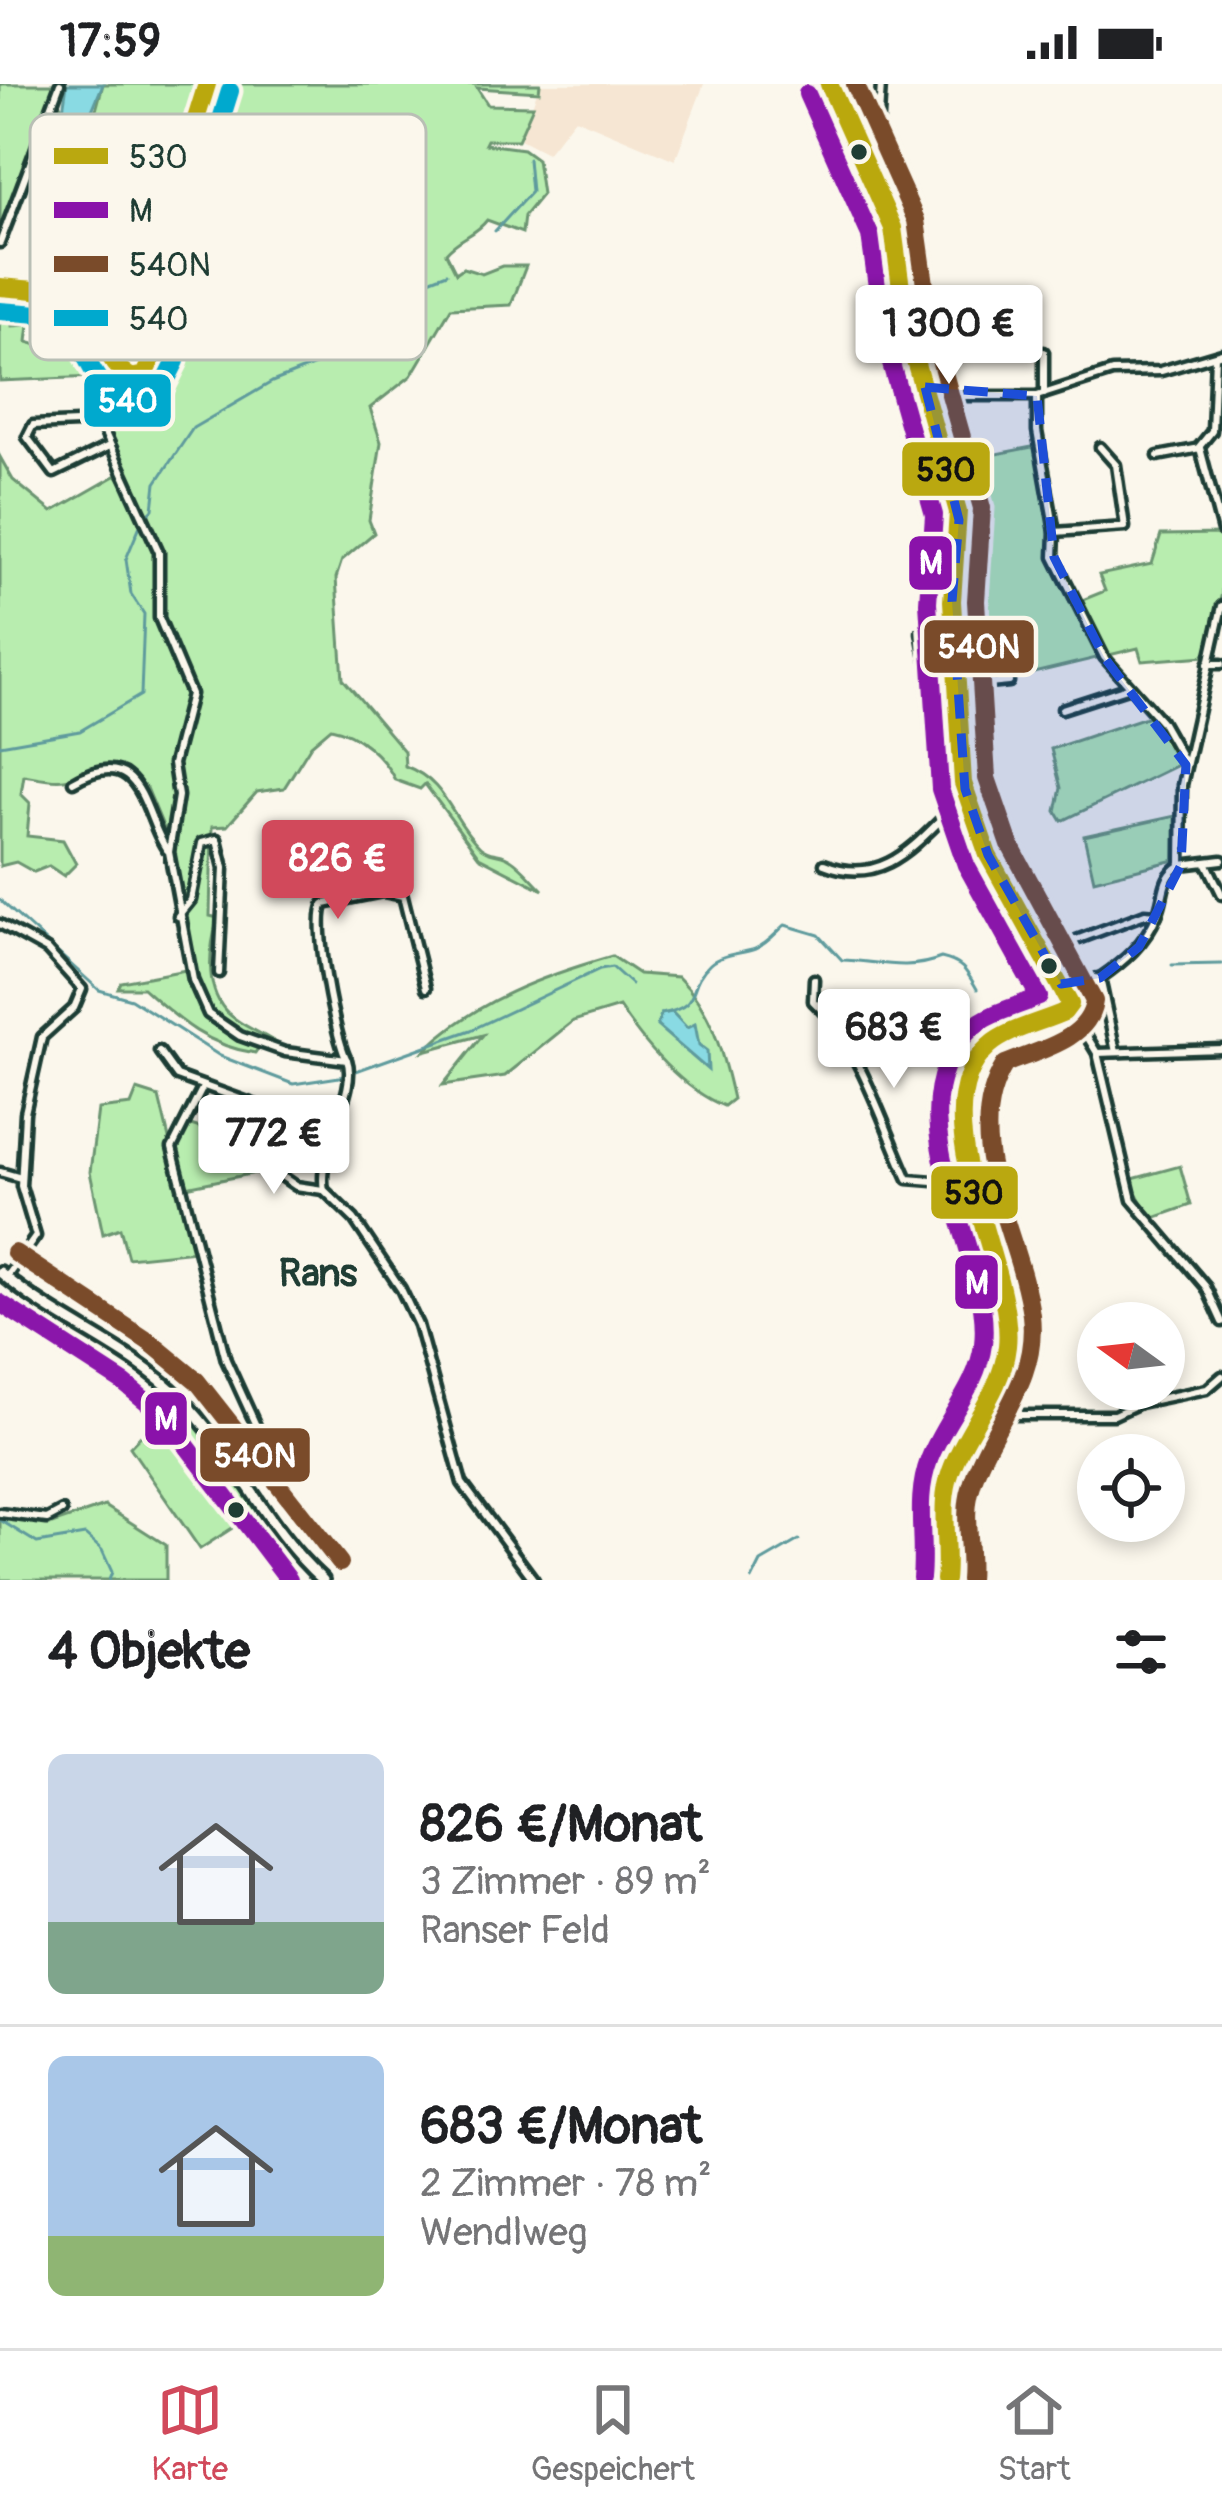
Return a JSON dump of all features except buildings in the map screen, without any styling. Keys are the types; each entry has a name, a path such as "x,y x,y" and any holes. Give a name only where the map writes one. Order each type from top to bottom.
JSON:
{"main road":[{"path":"198,114 207,84"},
{"path":"829,84 896,238 906,326 959,520 952,592 956,713 967,796 989,858 1070,1007 997,1039 978,1060 965,1126 971,1184 1008,1328 1004,1371 946,1488 945,1580"},
{"path":"0,287 30,289"},
{"path":"112,360 115,369 137,379 151,360"},
{"path":"3,1275 160,1379 237,1464 286,1542 322,1580"}],"street":[{"path":"49,114 61,84"},
{"path":"874,181 881,84"},
{"path":"0,243 30,164"},
{"path":"1044,352 1037,431 1055,532 1054,557 1104,657 1161,721 1186,765"},
{"path":"925,387 961,396 1041,395 1112,372 1161,371 1218,355 1212,430 1199,439 1199,447 1222,531"},
{"path":"115,369 104,390 100,422 107,448 159,552 159,617 190,694 173,764 178,796 170,853 190,972 208,1014 240,1036 297,1054 347,1060"},
{"path":"100,422 33,425 27,437 56,473 107,448"},
{"path":"1055,532 1125,527 1117,465 1100,447"},
{"path":"1158,456 1199,447"},
{"path":"1181,865 1178,826 1186,765 1222,606"},
{"path":"921,632 928,670 956,713"},
{"path":"1208,664 1222,664"},
{"path":"955,687 1009,682"},
{"path":"1062,709 1128,687"},
{"path":"73,782 103,773 139,786 170,853"},
{"path":"824,864 845,870 898,858 927,839 967,796"},
{"path":"178,916 191,900 202,843 217,838 224,868 219,973"},
{"path":"1061,984 1100,978 1136,951 1157,915 1167,878 1181,865 1222,860"},
{"path":"1207,864 1222,895"},
{"path":"324,1190 324,1158 350,1075 320,940 317,919 323,904 383,892 403,896 426,988"},
{"path":"1040,953 1145,914 1157,915"},
{"path":"0,924 47,950 79,981 82,996 42,1037 25,1113 21,1178 36,1235 3,1275"},
{"path":"1100,978 1116,1052"},
{"path":"814,979 813,1001 832,1016 891,1130 908,1179 971,1184"},
{"path":"1070,1007 1097,1053 1132,1200 1206,1287 1222,1320"},
{"path":"1097,1053 1222,1049"},
{"path":"159,1051 177,1076 264,1109 253,1154 296,1186 324,1190 359,1226 416,1319 462,1483 534,1580"},
{"path":"203,1088 172,1148 226,1359 263,1441 262,1450 237,1464"},
{"path":"0,1172 21,1178"},
{"path":"985,1414 1114,1415 1140,1403 1207,1389 1222,1376"},
{"path":"0,1513 47,1520 62,1511"}],"highlighted area":[{"path":"925,387 1037,396 1054,557 1104,657 1186,765 1181,865 1139,947 1100,978 1061,984 988,855 965,789 952,601 959,520"}],"shaded area":[{"path":"540,84 704,84 675,160 575,118 547,153 520,139"},
{"path":"111,360 162,360 162,369 140,383 116,377"}],"green space":[{"path":"0,84 58,84 47,114 30,114 30,157 3,228"},
{"path":"103,84 540,84 539,92 477,88 488,105 533,106 518,140 487,140 485,144 523,149 537,159 542,194 524,216 522,233 487,220 446,253 456,273 463,268 482,274 502,266 526,266 511,305 451,308 426,350 426,114 56,114 60,104 63,110 96,110"},
{"path":"0,291 8,291 12,326 29,325 30,360 100,360 100,365 95,377 0,381"},
{"path":"162,360 420,360 411,376 370,408 381,442 369,520 374,533 342,560 336,578 343,679 404,751 405,766 431,782 480,847 512,860 543,890 479,857 425,784 420,789 395,780 369,747 331,728 311,745 284,788 257,792 227,826 212,827 210,916 218,918 211,977 225,1010 281,1046 263,1041 255,1053 208,1038 143,988 118,988 121,982 191,969 175,855 147,788 112,770 59,779 24,775 21,794 30,803 27,836 63,840 76,864 64,876 49,866 34,872 16,862 0,866 0,457 13,480 52,512 117,475 145,526 116,472 103,414 116,377 140,383 162,369"},
{"path":"1037,446 1052,529 1051,559 1075,603 1105,591 1099,575 1152,564 1161,535 1221,534 1222,593 1205,656 1142,661 1138,648 1034,673 1030,642 958,646 956,588 962,550 988,551 991,527 964,524 950,463"},
{"path":"1152,715 1181,763 1062,821 1056,811 1061,788 1051,749"},
{"path":"1175,816 1175,860 1094,880 1084,836"},
{"path":"612,956 639,974 678,977 690,990 714,1034 733,1099 724,1106 679,1077 619,1007 573,1021 505,1076 443,1085 483,1035 424,1051 444,1033 512,992"},
{"path":"137,1090 159,1097 196,1251 128,1258 120,1228 103,1234 90,1172 98,1109 131,1105"},
{"path":"187,1124 250,1150 255,1173 186,1187 176,1151"},
{"path":"1180,1166 1191,1205 1151,1219 1129,1180"},
{"path":"175,1401 224,1457 257,1512 200,1549 130,1447"},
{"path":"105,1506 166,1545 166,1580 0,1580 0,1517 49,1525"}],"water":[{"path":"67,84 103,84 90,114 63,110"},
{"path":"672,1012 687,1028 695,1024 699,1045 707,1051 708,1070 657,1026 661,1014"}],"waterway":[{"path":"495,231 531,192 528,159"},
{"path":"426,284 447,273"},
{"path":"146,516 153,509 156,483 193,428 272,382 327,360"},
{"path":"0,745 80,731 141,695 144,614 131,594 126,559 141,523"},
{"path":"0,900 99,990 131,999 220,1056 293,1084 346,1076"},
{"path":"661,1014 684,1006 702,973 715,961 759,947 785,925 819,935 842,960 904,965 948,960 963,968 977,989"},
{"path":"1172,965 1222,964"},
{"path":"356,1071 471,1030 600,969 612,967 631,984"},
{"path":"0,1520 37,1543 85,1535 102,1550 112,1572 109,1580"},
{"path":"752,1580 761,1562 799,1540"}],"transit line":[{"name":"530","path":"198,114 207,84"},
{"name":"530","path":"829,84 893,228 907,332 958,512 952,601 963,783 988,855 1070,1004 1064,1012 996,1040 969,1075 962,1109 965,1149 998,1275 1007,1346 998,1379 947,1485 945,1580"},
{"name":"540N","path":"855,84 916,220 931,327 982,508 976,601 987,778 1010,845 1094,1001 1083,1025 1072,1035 1005,1064 992,1093 989,1156 1025,1285 1031,1340 1020,1384 971,1488 969,1580"},
{"name":"540","path":"223,114 230,91"},
{"name":"M","path":"807,94 870,235 884,339 934,515 928,602 940,789 966,865 1039,997 972,1028 947,1062 938,1100 939,1140 982,1307 983,1344 975,1375 935,1445 925,1475 921,1578"},
{"name":"530","path":"0,287 30,290"},
{"name":"540","path":"0,311 30,313"},
{"name":"540","path":"87,360 103,385 126,401 160,393 176,360"},
{"name":"530","path":"113,360 132,378 144,375 151,360"},
{"name":"540N","path":"15,1253 151,1343 197,1381 340,1563"},
{"name":"M","path":"0,1303 124,1383 164,1416 289,1580"}],"district":[{"name":"Rans","path":"318,1272"}]}
